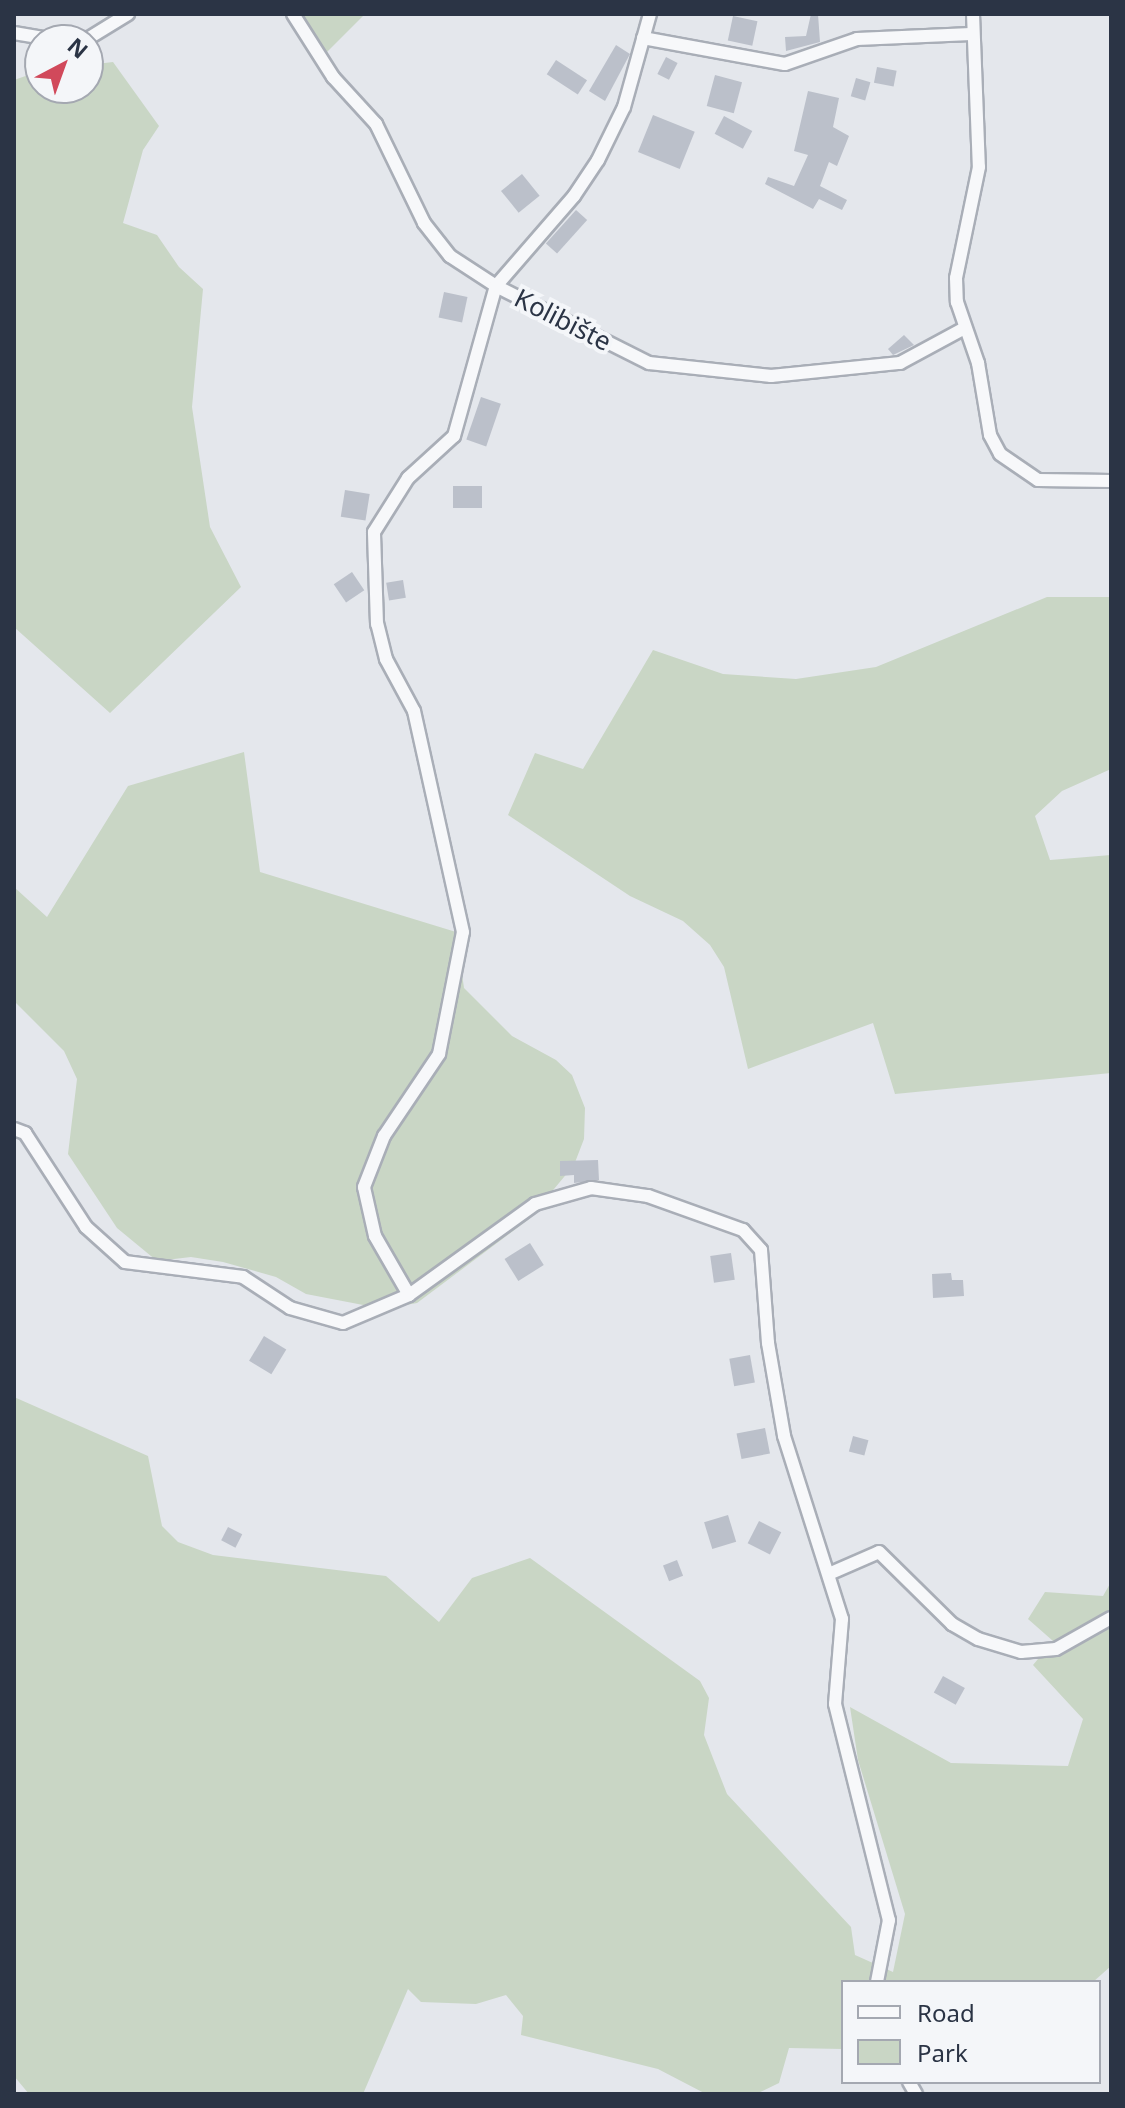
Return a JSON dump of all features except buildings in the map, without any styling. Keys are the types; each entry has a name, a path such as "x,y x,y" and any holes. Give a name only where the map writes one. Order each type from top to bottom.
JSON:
{"street":[{"path":"104,29 128,14"},
{"name":"Kolibište","path":"293,14 333,77 376,124 424,223 450,256 496,286 649,363 771,376 900,363 963,329"},
{"path":"409,1295 375,1236 364,1187 384,1136 439,1054 463,932 414,711 386,659 377,624 374,532 408,478 454,436 496,286 574,196 598,160 624,107 650,14"},
{"path":"973,14 971,34 979,167 956,278 963,329 978,363 990,435 1000,454 1038,480 1111,481"},
{"path":"643,38 785,64 857,39 971,34"},
{"path":"14,1129 25,1133 86,1227 125,1262 243,1277 290,1308 343,1323 409,1295 535,1204 591,1188 648,1196 743,1230 761,1250 768,1343 784,1436 815,1542 831,1573 842,1619 835,1704 889,1920 877,1980"},
{"path":"831,1573 879,1552 952,1624 1011,1650 1056,1649 1111,1618"}],"green space":[{"path":"296,14 365,14 324,55"},
{"path":"113,62 159,126 143,150 123,223 157,235 179,267 203,289 192,407 210,527 241,587 110,713 14,627 14,80 24,77 24,104 104,104 104,63"},
{"path":"1047,597 1111,597 1111,769 1062,791 1035,816 1050,860 1111,855 1111,1073 895,1094 873,1023 748,1069 724,967 710,945 683,921 630,896 508,815 535,753 583,769 653,650 723,674 796,679 876,667"},
{"path":"244,752 260,872 456,932 464,988 512,1036 556,1060 572,1075 585,1108 584,1139 574,1165 529,1219 417,1303 384,1309 306,1294 276,1277 223,1262 191,1257 157,1261 117,1228 68,1154 77,1079 64,1051 14,1001 14,887 47,917 128,786"},
{"path":"14,1397 148,1456 162,1526 178,1542 213,1555 386,1576 439,1622 472,1578 530,1558 700,1681 709,1698 704,1735 727,1794 851,1927 855,1955 893,1972 905,1914 858,1760 850,1707 951,1763 1068,1766 1083,1719 1033,1665 1053,1641 1028,1619 1045,1592 1103,1596 1111,1582 1111,1966 1095,1980 841,1980 841,2049 789,2048 779,2083 756,2094 706,2094 658,2069 521,2035 523,2016 506,1995 476,2004 421,2002 408,1989 363,2094 29,2094 14,2076"}]}
